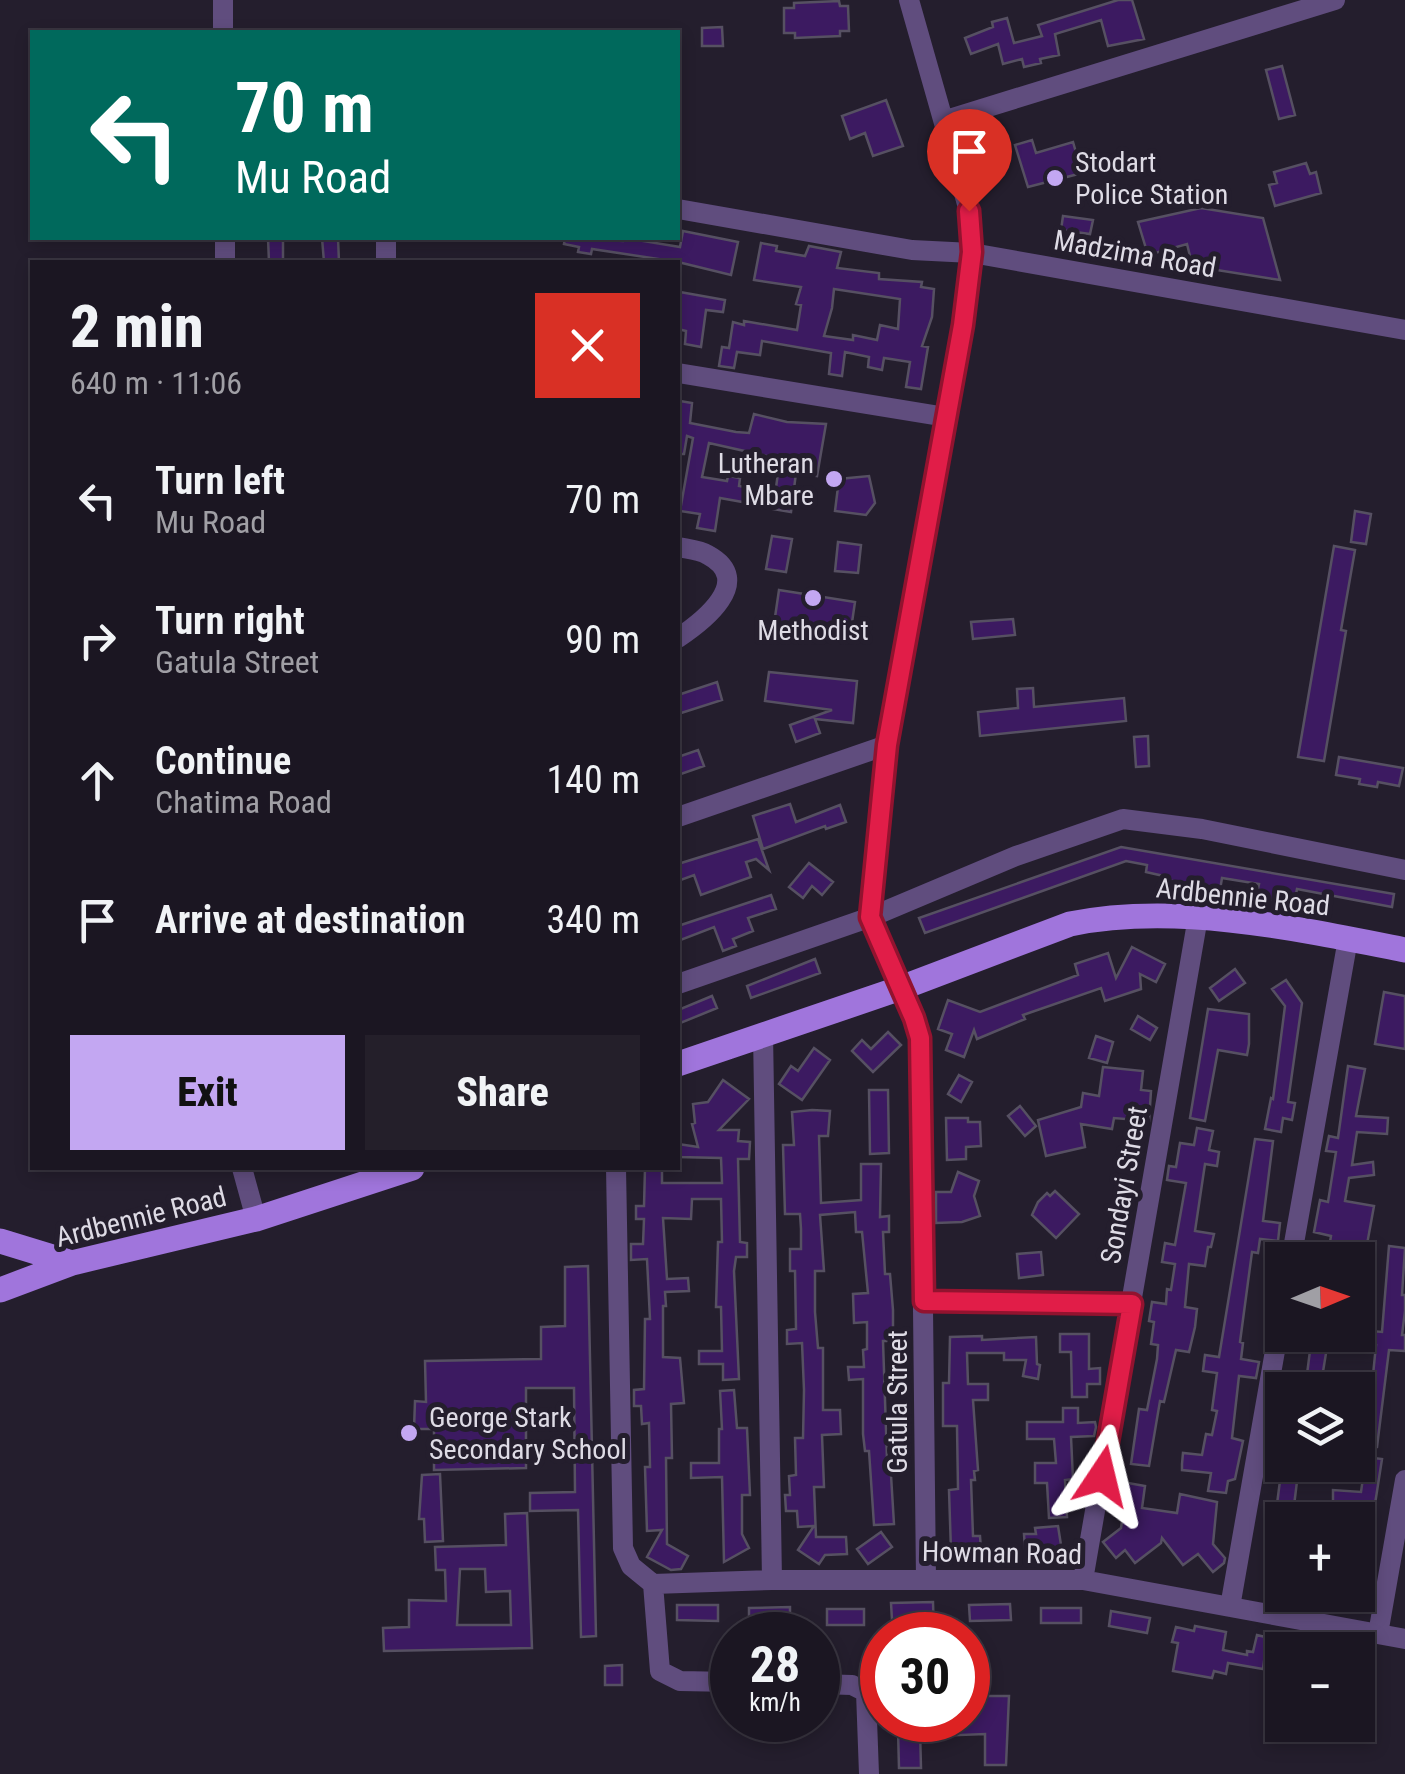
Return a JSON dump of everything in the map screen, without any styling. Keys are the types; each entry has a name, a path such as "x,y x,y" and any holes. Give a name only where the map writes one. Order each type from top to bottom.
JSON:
{"main road":[{"name":"Ardbennie Road","path":"680,1063 901,988 1070,924 1126,916 1198,917 1405,950"},
{"name":"Ardbennie Road","path":"2,1282 256,1220 406,1170"},
{"path":"0,1241 72,1263"}],"street":[{"path":"223,0 224,30"},
{"path":"870,917 887,745 963,325 972,252 969,211 909,0"},
{"path":"946,120 1335,0"},
{"name":"Madzima Road","path":"680,210 912,250 972,252 1405,330"},
{"path":"680,373 946,417"},
{"path":"680,547 708,554 722,566 726,578 718,606 680,636"},
{"path":"680,816 887,745"},
{"path":"680,983 870,917 1016,856 1123,819 1202,829 1405,870"},
{"name":"Gatula Street","path":"870,917 920,1038 926,1580"},
{"name":"Sondayi Street","path":"1083,1580 1198,917"},
{"path":"1295,1242 1348,938"},
{"path":"763,1033 772,1580"},
{"path":"243,1170 256,1220"},
{"path":"616,1170 623,1548 631,1566 653,1584 660,1672 680,1682 710,1682"},
{"path":"924,1301 1132,1304"},
{"path":"1230,1607 1275,1352"},
{"path":"1378,1634 1405,1480"},
{"name":"Howman Road","path":"653,1584 1083,1580 1405,1639"},
{"path":"840,1685 866,1692 869,1774"}],"building":[{"path":"1118,0 1132,0 1144,39 1108,46 1101,20 1055,34 1059,55 1024,67 1022,59 1003,64 998,44 971,54 965,38 1007,18 1014,43 1042,36 1038,25"},
{"path":"839,1 840,6 848,6 849,31 840,31 840,36 795,38 795,33 784,33 784,8 794,8 794,3"},
{"path":"722,27 723,46 702,46 702,28"},
{"path":"1282,66 1295,115 1279,119 1266,70"},
{"path":"886,100 903,146 873,156 865,133 850,139 842,116"},
{"path":"1032,140 1036,153 1073,142 1082,173 1028,187 1015,145"},
{"path":"1306,163 1310,174 1316,172 1321,193 1275,206 1269,185 1277,183 1274,172"},
{"path":"1201,208 1263,218 1280,280 1217,270 1195,276 1187,244 1148,255 1138,222"},
{"path":"1063,216 1093,220 1090,234 1061,230"},
{"path":"683,231 738,242 731,275 680,260 592,249 591,254 564,244 565,240 643,240 680,247"},
{"path":"268,240 283,240 283,260 269,260"},
{"path":"322,240 338,240 339,260 324,260"},
{"path":"761,243 777,246 776,251 805,256 809,246 841,252 837,268 879,273 879,279 922,282 921,287 934,289 932,317 922,346 928,347 921,389 906,387 910,362 884,358 882,370 868,367 869,357 845,352 842,376 829,374 831,353 762,341 760,355 737,352 734,368 719,366 722,347 729,348 733,322 797,330 801,305 796,304 801,287 754,280","holes":["834,289 900,299 898,329 880,325 877,340 853,335 853,340 824,336"]},
{"path":"680,292 725,300 723,312 706,310 701,347 685,344 686,331 680,330"},
{"path":"680,401 692,403 690,423 736,432 749,433 754,414 787,422 826,424 817,476 796,473 791,512 773,509 780,459 709,443 702,477 727,481 728,476 740,478 739,486 751,488 748,503 720,498 715,531 697,528 700,514 680,511 693,438 687,436 684,454 680,454"},
{"path":"869,476 875,503 866,515 835,511 839,479"},
{"path":"1355,511 1371,514 1366,544 1351,542"},
{"path":"772,536 792,539 786,572 766,569"},
{"path":"838,542 861,545 858,573 835,571"},
{"path":"1334,546 1355,550 1324,761 1298,757"},
{"path":"779,590 855,602 850,636 774,624"},
{"path":"1013,619 1015,635 973,639 971,622"},
{"path":"769,672 857,681 853,723 815,719 820,733 796,742 790,725 832,710 765,701"},
{"path":"717,682 722,700 680,713 680,694"},
{"path":"1033,688 1034,707 1124,698 1126,721 980,736 978,712 1018,708 1017,689"},
{"path":"1148,736 1149,766 1136,767 1134,737"},
{"path":"698,750 704,766 680,774 680,756"},
{"path":"1339,757 1403,768 1399,786 1359,784 1360,779 1336,775"},
{"path":"790,804 796,822 840,805 846,822 763,849 753,816"},
{"path":"758,839 769,870 756,859 746,862 751,877 701,895 694,875 680,880 680,863"},
{"path":"1121,847 1394,894 1392,907 1297,889 1294,904 1275,902 1256,898 1259,884 1222,878 1220,890 1167,880 1168,877 1146,872 1147,865 1126,861 925,933 919,918"},
{"path":"809,863 833,882 822,895 812,886 803,898 789,887"},
{"path":"771,895 776,909 748,918 753,931 733,939 736,946 723,951 714,927 680,940 680,925"},
{"path":"1132,947 1165,964 1156,982 1140,974 1141,989 1105,1001 1101,988 1023,1015 1025,1019 977,1039 974,1030 964,1057 946,1050 952,1034 938,1029 948,1000 980,1012 1078,975 1075,964 1108,953 1116,978"},
{"path":"815,959 820,973 751,998 747,986"},
{"path":"1235,969 1245,983 1219,1001 1210,988"},
{"path":"1286,980 1302,1003 1288,1102 1295,1103 1292,1120 1283,1118 1281,1132 1265,1129 1273,1099 1285,1006 1272,989"},
{"path":"1384,992 1405,996 1405,1049 1375,1044"},
{"path":"712,996 717,1008 680,1023 680,1009"},
{"path":"1208,1009 1249,1014 1249,1044 1247,1055 1218,1050 1205,1121 1190,1118"},
{"path":"1138,1016 1157,1028 1150,1040 1131,1029"},
{"path":"888,1032 901,1045 873,1072 852,1051 862,1040 871,1049"},
{"path":"1096,1036 1113,1042 1107,1063 1089,1058"},
{"path":"814,1048 830,1060 802,1100 779,1084 791,1066 798,1071"},
{"path":"1348,1066 1365,1069 1356,1116 1388,1118 1387,1134 1357,1132 1352,1165 1373,1162 1374,1175 1349,1178 1345,1201 1374,1206 1367,1242 1330,1242 1331,1236 1314,1232 1320,1200 1328,1202 1336,1152 1326,1151 1329,1136 1338,1138"},
{"path":"1103,1067 1143,1071 1141,1090 1151,1091 1149,1121 1114,1118 1112,1129 1081,1124 1085,1147 1046,1156 1038,1120 1081,1107 1083,1093 1099,1096"},
{"path":"959,1075 972,1082 961,1102 948,1094"},
{"path":"723,1080 749,1099 719,1130 739,1130 738,1141 750,1142 749,1159 738,1159 740,1242 747,1243 747,1257 736,1257 734,1271 739,1379 723,1380 723,1364 699,1364 699,1351 722,1351 721,1307 716,1307 721,1199 692,1199 691,1219 663,1218 667,1279 688,1278 689,1291 665,1292 663,1306 663,1357 680,1358 684,1403 671,1404 672,1458 666,1458 667,1544 688,1556 681,1569 671,1570 647,1557 662,1530 647,1531 645,1467 650,1467 649,1423 642,1424 641,1406 634,1406 634,1390 644,1389 645,1319 650,1319 647,1259 631,1260 631,1244 643,1244 644,1219 636,1219 636,1206 644,1206 645,1170 662,1170 662,1183 722,1183 721,1158 680,1157 680,1144 698,1147 692,1124 693,1104 708,1102"},
{"path":"869,1090 888,1090 889,1153 870,1154"},
{"path":"1020,1106 1036,1126 1025,1136 1008,1116"},
{"path":"830,1111 828,1136 819,1136 821,1203 861,1200 861,1164 881,1164 880,1217 889,1216 889,1232 883,1232 885,1274 890,1274 893,1310 893,1341 883,1341 887,1459 894,1524 874,1525 869,1451 865,1451 863,1434 863,1379 849,1380 848,1367 864,1367 863,1350 867,1349 867,1322 854,1323 853,1294 868,1293 862,1232 856,1232 855,1212 820,1215 824,1271 815,1271 815,1312 818,1348 823,1348 823,1410 840,1410 841,1434 822,1435 824,1487 814,1487 816,1537 846,1537 847,1554 825,1555 819,1564 798,1550 814,1526 798,1527 797,1511 786,1511 785,1495 790,1495 789,1476 796,1475 795,1438 803,1438 804,1390 802,1343 787,1344 787,1330 796,1329 795,1271 790,1271 790,1249 801,1249 801,1229 800,1214 785,1214 783,1145 794,1145 792,1112"},
{"path":"946,1118 980,1122 981,1146 966,1147 966,1159 947,1160"},
{"path":"1197,1128 1213,1131 1209,1150 1219,1152 1217,1166 1205,1164 1195,1231 1214,1234 1205,1266 1189,1264 1185,1307 1197,1309 1195,1327 1189,1352 1176,1350 1164,1402 1160,1401 1149,1466 1131,1464 1139,1409 1147,1410 1157,1359 1158,1345 1151,1344 1152,1302 1166,1304 1167,1289 1171,1290 1175,1264 1162,1262 1165,1243 1175,1245 1186,1183 1167,1180 1169,1166 1176,1167 1180,1143 1194,1145"},
{"path":"1255,1139 1273,1141 1263,1221 1280,1223 1278,1241 1260,1239 1258,1253 1252,1252 1241,1359 1259,1362 1256,1378 1239,1376 1232,1438 1243,1441 1235,1479 1228,1481 1226,1493 1208,1491 1211,1473 1182,1470 1182,1464 1183,1453 1202,1455 1206,1434 1212,1435 1217,1411 1212,1410 1217,1373 1203,1371 1205,1355 1219,1357"},
{"path":"958,1172 979,1181 974,1196 980,1216 962,1222 936,1223 936,1192 951,1192"},
{"path":"1055,1191 1079,1214 1056,1238 1032,1215 1038,1202"},
{"path":"1389,1246 1405,1248 1405,1351 1389,1350 1377,1447 1375,1331 1382,1332"},
{"path":"1041,1252 1043,1275 1019,1278 1017,1254"},
{"path":"588,1266 596,1636 581,1637 578,1510 530,1511 530,1493 575,1492 574,1388 526,1388 526,1468 434,1470 434,1429 414,1429 415,1401 426,1402 425,1361 541,1359 541,1327 565,1326 565,1267"},
{"path":"1060,1334 1089,1334 1089,1369 1100,1368 1100,1384 1087,1384 1087,1397 1072,1397 1071,1352 1060,1352"},
{"path":"982,1336 982,1340 1036,1337 1038,1379 1023,1376 1026,1360 1004,1360 1004,1353 967,1353 968,1384 988,1384 988,1400 973,1400 978,1470 974,1471 975,1480 971,1480 973,1536 980,1536 981,1550 951,1551 949,1490 958,1489 957,1426 943,1426 943,1383 949,1383 950,1337"},
{"path":"1310,1352 1326,1352 1323,1372 1307,1372"},
{"path":"734,1390 737,1428 747,1428 750,1495 742,1495 742,1534 749,1548 724,1562 722,1477 691,1478 691,1463 719,1463 720,1391"},
{"path":"1063,1408 1078,1408 1078,1423 1095,1422 1096,1427 1094,1436 1071,1437 1073,1479 1065,1480 1067,1517 1049,1518 1047,1483 1035,1483 1035,1463 1056,1463 1054,1439 1027,1439 1027,1422 1063,1422"},
{"path":"1375,1458 1382,1459 1375,1504 1333,1502 1333,1490 1361,1492 1362,1482 1375,1482"},
{"path":"440,1474 443,1541 425,1542 424,1519 419,1519 422,1475"},
{"path":"1280,1482 1297,1482 1294,1502 1277,1502"},
{"path":"1128,1483 1145,1486 1142,1508 1177,1513 1180,1494 1217,1502 1213,1544 1225,1558 1224,1563 1213,1572 1198,1554 1183,1565 1162,1538 1135,1563 1125,1550 1116,1558 1103,1542 1121,1528"},
{"path":"527,1513 532,1648 384,1651 383,1628 409,1627 409,1600 446,1601 445,1570 436,1570 435,1547 506,1545 505,1514","holes":["460,1569 485,1569 486,1592 510,1591 511,1625 457,1625"]},
{"path":"1058,1526 1064,1564 1042,1566 1041,1548 1025,1549 1024,1534 1036,1534 1035,1528"},
{"path":"881,1532 892,1547 868,1564 857,1549"},
{"path":"933,1602 933,1612 892,1612 891,1603"},
{"path":"1010,1604 1011,1620 990,1621 990,1612 969,1612 969,1605"},
{"path":"677,1605 718,1605 718,1612 710,1612 710,1621 677,1620"},
{"path":"790,1607 790,1612 749,1612 749,1608"},
{"path":"1041,1608 1081,1608 1081,1623 1041,1623"},
{"path":"864,1609 860,1612 860,1625 840,1625 840,1612 827,1612"},
{"path":"1111,1611 1150,1618 1147,1633 1109,1626"},
{"path":"1195,1626 1226,1632 1223,1650 1247,1655 1247,1651 1253,1652 1257,1635 1265,1637 1263,1669 1228,1663 1226,1674 1214,1671 1212,1678 1173,1671 1178,1643 1172,1642 1176,1627 1194,1631"},
{"path":"622,1665 622,1685 605,1685 605,1666"},
{"path":"990,1696 1009,1696 1006,1765 985,1765 985,1742 990,1742"},
{"path":"898,1742 920,1742 921,1768 899,1768"}],"place":[{"name":"Stodart Police Station","path":"1055,178"},
{"name":"Lutheran Mbare","path":"834,479"},
{"name":"Methodist","path":"813,598"},
{"name":"George Stark Secondary School","path":"409,1433"}],"route":[{"path":"969,211 972,252 963,325 887,745 870,917 920,1038 924,1301 1132,1304 1102,1476"}]}
